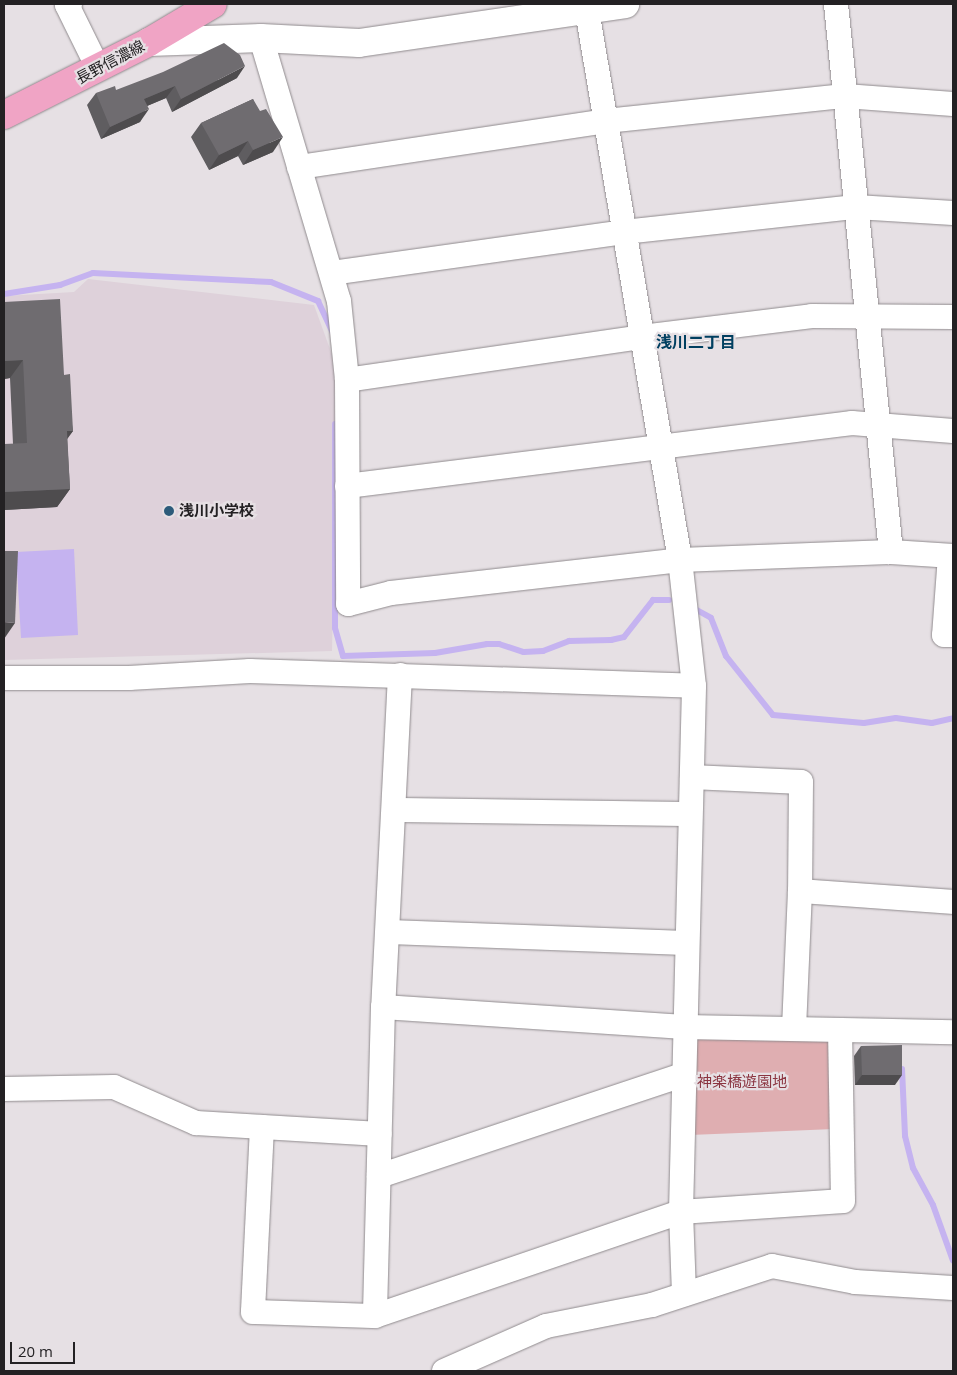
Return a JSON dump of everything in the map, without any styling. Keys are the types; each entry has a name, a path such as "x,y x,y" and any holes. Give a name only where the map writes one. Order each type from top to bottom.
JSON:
{"main road":[{"name":"長野信濃線","path":"4,115 149,42 198,8"}],"street":[{"path":"70,4 67,5 98,68"},
{"path":"149,42 261,38 359,43 512,13 587,10 625,4"},
{"path":"836,4 891,552"},
{"path":"587,10 680,560 694,686 683,1075 681,1212 684,1294"},
{"path":"261,38 332,273 347,380 348,604 392,593 680,560 891,552 952,556 944,635 953,635"},
{"path":"299,167 606,121 846,96 953,104"},
{"path":"332,273 624,232 856,207 953,213"},
{"path":"347,380 642,337 812,316 953,317"},
{"path":"347,486 661,445 852,423 953,430"},
{"path":"4,678 129,678 250,671 694,686"},
{"path":"375,1316 383,1007 395,810 400,675"},
{"path":"692,777 801,782 800,891 794,1029"},
{"path":"395,810 690,814"},
{"path":"800,891 953,902"},
{"path":"388,932 687,943"},
{"path":"383,1007 684,1027 953,1032"},
{"path":"262,1127 254,1312 375,1316 681,1212 844,1201 840,1030"},
{"path":"379,1176 683,1075"},
{"path":"4,1088 114,1087 196,1123 380,1134"},
{"path":"444,1371 546,1326 652,1305 772,1266 855,1282 953,1288"}],"shaded area":[{"name":"浅川小学校","path":"88,279 314,305 338,371 332,651 4,660 4,296 74,292"},
{"path":"74,549 78,635 21,638 16,552"}],"green space":[{"name":"神楽橋遊園地","path":"689,1032 833,1032 834,1129 690,1135"}],"building":[{"path":"224,43 240,55 245,66 181,99 175,86 144,99 149,109 110,127 96,93 115,86 116,90 163,72"},
{"path":"253,99 260,111 266,109 283,137 253,150 248,141 219,155 201,123"},
{"path":"60,299 64,375 70,374 73,431 67,431 70,489 4,492 4,444 27,443 23,360 4,361 4,302"},
{"path":"4,551 18,551 15,623 4,622"},
{"path":"902,1045 902,1075 862,1075 861,1046"}],"waterway":[{"path":"4,294 60,285 93,273 271,282 318,301 333,333"},
{"path":"335,424 335,628 343,656 435,653 487,644 499,644 524,652 543,651 569,641 611,640 624,637 653,600 669,600"},
{"path":"695,609 711,618 726,656 773,715 864,723 896,718 932,723 953,718"},
{"path":"902,1069 905,1136 913,1168 933,1205 953,1261"}],"place":[{"name":"浅川小学校","path":"169,511"}],"district":[{"name":"浅川二丁目","path":"696,342"}]}
